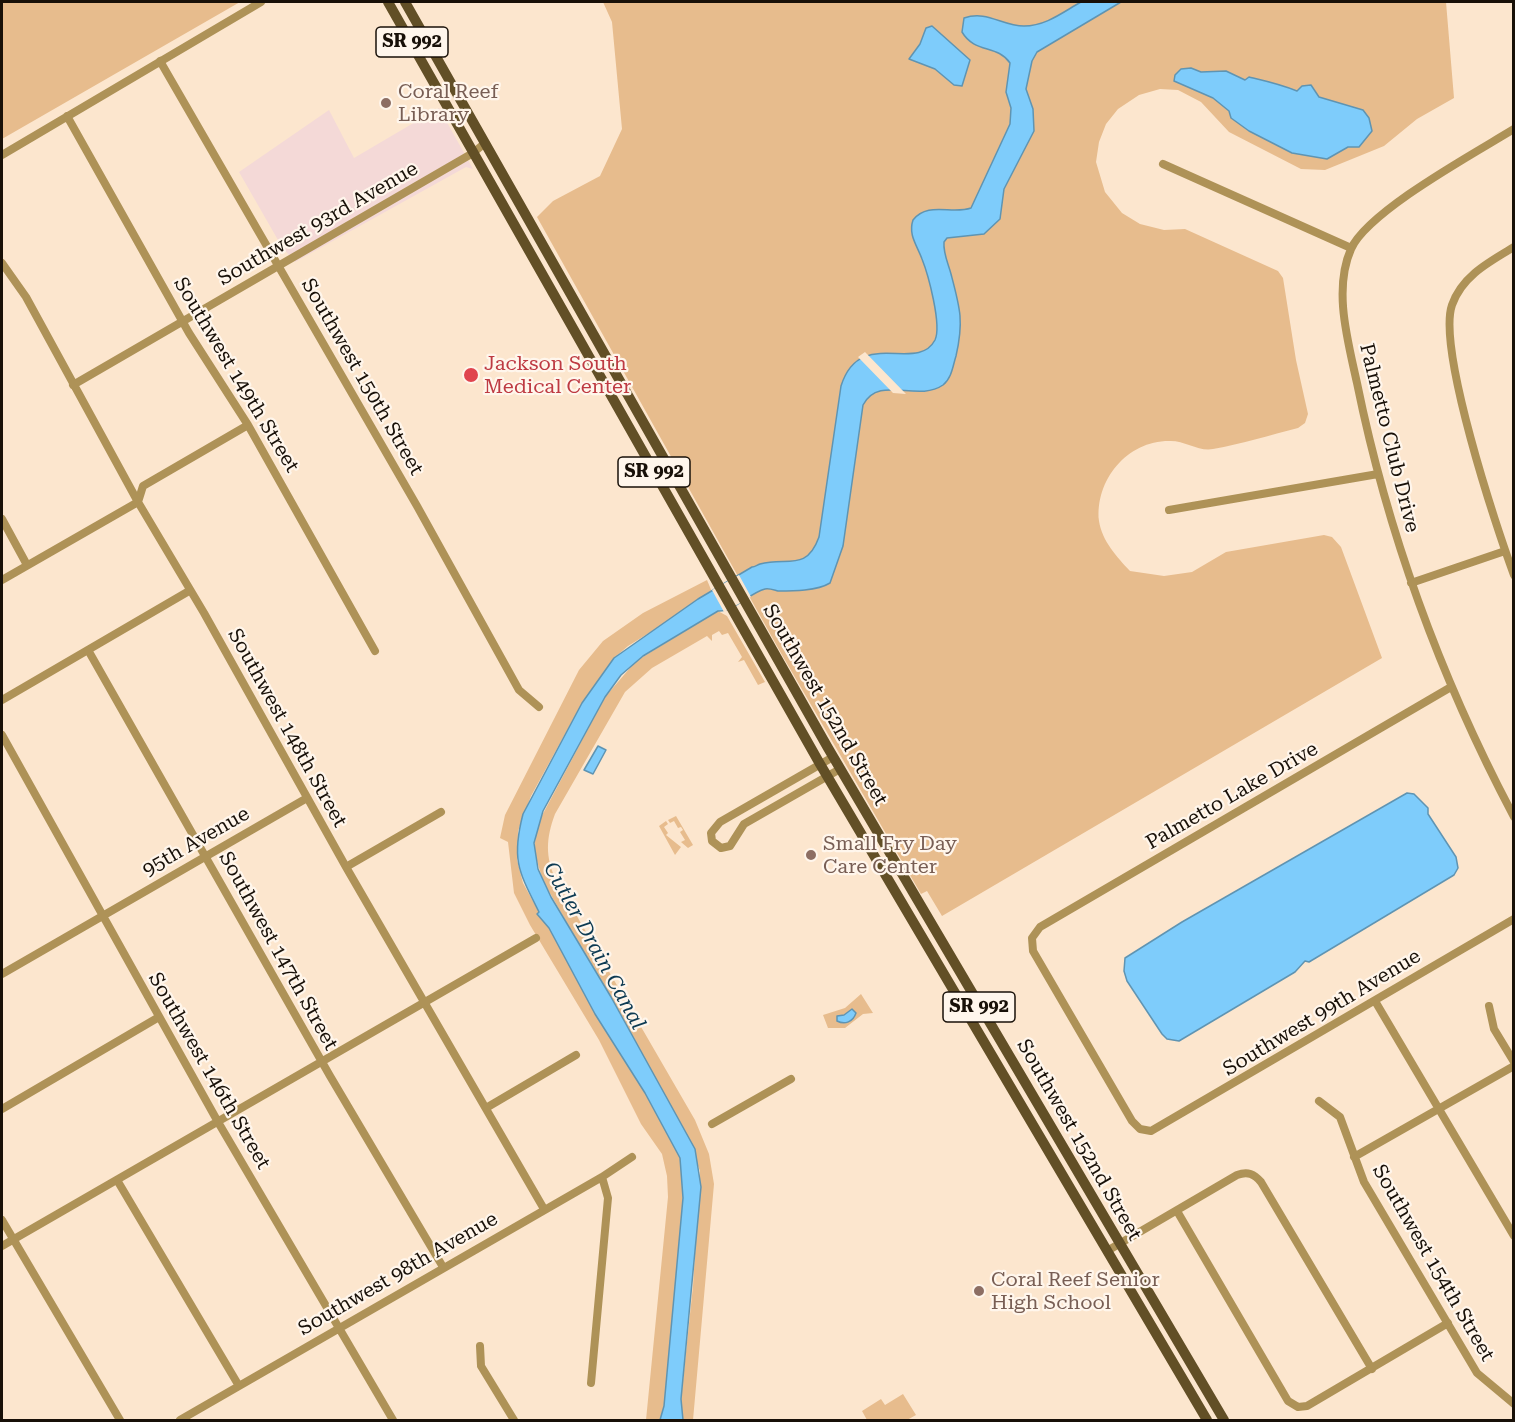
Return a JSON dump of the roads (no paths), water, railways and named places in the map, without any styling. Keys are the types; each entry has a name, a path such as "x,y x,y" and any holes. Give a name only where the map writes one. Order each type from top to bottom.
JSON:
{"main road":[{"name":"Southwest 152nd Street","path":"388,2 819,765 1207,1420"},
{"name":"Southwest 152nd Street","path":"405,2 833,757 1224,1420"},
{"path":"407,34 424,35"}],"street":[{"path":"2,155 261,2"},
{"name":"Southwest 150th Street","path":"160,61 519,690 539,707"},
{"name":"Southwest 149th Street","path":"67,116 183,321 248,425 375,651"},
{"name":"Palmetto Club Drive","path":"1514,129 1387,209 1367,226 1351,248 1343,276 1343,298 1352,363 1378,474 1411,583 1451,687 1514,817"},
{"name":"Southwest 93rd Avenue","path":"73,385 473,153 485,143"},
{"path":"1163,164 1351,248"},
{"path":"1514,247 1480,269 1461,287 1450,313 1450,338 1474,447 1504,551 1514,575"},
{"name":"Southwest 148th Street","path":"2,263 22,291 138,502 148,515 423,1003 544,1209"},
{"path":"2,580 138,502 143,486 248,425"},
{"path":"1169,510 1378,474"},
{"path":"2,519 27,565"},
{"path":"1411,583 1504,551"},
{"path":"2,700 189,591"},
{"name":"Southwest 147th Street","path":"88,650 442,1268"},
{"name":"Palmetto Lake Drive","path":"1146,1131 1135,1125 1035,956 1032,938 1040,927 1451,687"},
{"name":"Southwest 146th Street","path":"2,735 218,1122 393,1420"},
{"path":"833,757 720,822 711,833 712,841 721,848 730,846 744,824 840,769"},
{"name":"95th Avenue","path":"2,974 307,798"},
{"path":"346,867 441,812"},
{"name":"Southwest 99th Avenue","path":"1146,1131 1156,1130 1514,920"},
{"path":"2,1246 536,938"},
{"path":"1375,1001 1514,1236"},
{"path":"1354,1157 1439,1110 1514,1064 1494,1029 1489,1006"},
{"path":"2,1109 159,1017"},
{"path":"486,1108 576,1055"},
{"path":"712,1124 791,1078"},
{"name":"Southwest 154th Street","path":"1319,1101 1340,1117 1364,1182 1480,1377 1514,1404"},
{"name":"Southwest 98th Avenue","path":"180,1420 602,1177 632,1157"},
{"path":"1107,1251 1237,1175 1248,1173 1261,1182 1372,1369"},
{"path":"591,1383 608,1198 602,1177"},
{"path":"117,1180 239,1386"},
{"path":"1177,1211 1288,1401 1298,1407 1307,1406 1448,1323"},
{"path":"2,1220 120,1420"},
{"path":"480,1346 482,1366 514,1420"}],"water":[{"path":"1081,2 1121,2 1037,52 1032,61 1026,89 1033,109 1034,131 1004,189 1000,219 984,234 947,238 944,242 959,306 960,324 956,356 948,379 943,385 933,390 879,391 870,396 863,405 843,546 830,583 805,590 767,589 759,591 730,609 718,611 643,656 621,675 605,697 543,811 534,843 538,869 551,897 611,997 695,1149 701,1187 681,1399 683,1420 660,1420 664,1406 683,1198 680,1158 645,1093 595,1014 549,928 537,914 539,912 519,865 519,830 523,814 582,703 614,658 698,599 752,567 769,562 801,559 814,548 819,537 841,386 850,368 861,358 874,354 915,353 927,349 935,340 937,323 933,300 925,266 912,235 913,220 926,211 971,208 1010,124 1011,108 1006,92 1010,63 999,53 967,39 962,32 964,18 980,16 1024,26 1040,24"},
{"path":"932,26 970,60 962,86 954,85 935,69 909,59 920,44 926,28"},
{"path":"1191,68 1201,72 1226,71 1245,80 1249,77 1297,91 1302,86 1311,85 1319,97 1363,110 1369,118 1372,131 1359,147 1348,147 1327,159 1292,153 1249,131 1231,118 1229,111 1213,98 1174,81 1175,75 1181,69"},
{"path":"598,746 606,750 593,774 584,770"},
{"path":"1407,793 1414,794 1428,808 1428,814 1456,857 1458,868 1454,875 1309,962 1305,961 1295,972 1179,1041 1167,1039 1127,981 1124,971 1125,958 1182,922"},
{"path":"852,1009 856,1013 851,1021 843,1023 837,1021 837,1016 844,1015"}],"place":[{"name":"Coral Reef Library","path":"386,103"},
{"name":"Jackson South Medical Center","path":"471,375"},
{"name":"Small Fry Day Care Center","path":"811,855"},
{"name":"Coral Reef Senior High School","path":"979,1291"}],"water label":[{"name":"Cutler Drain Canal","path":"594,946"}]}
